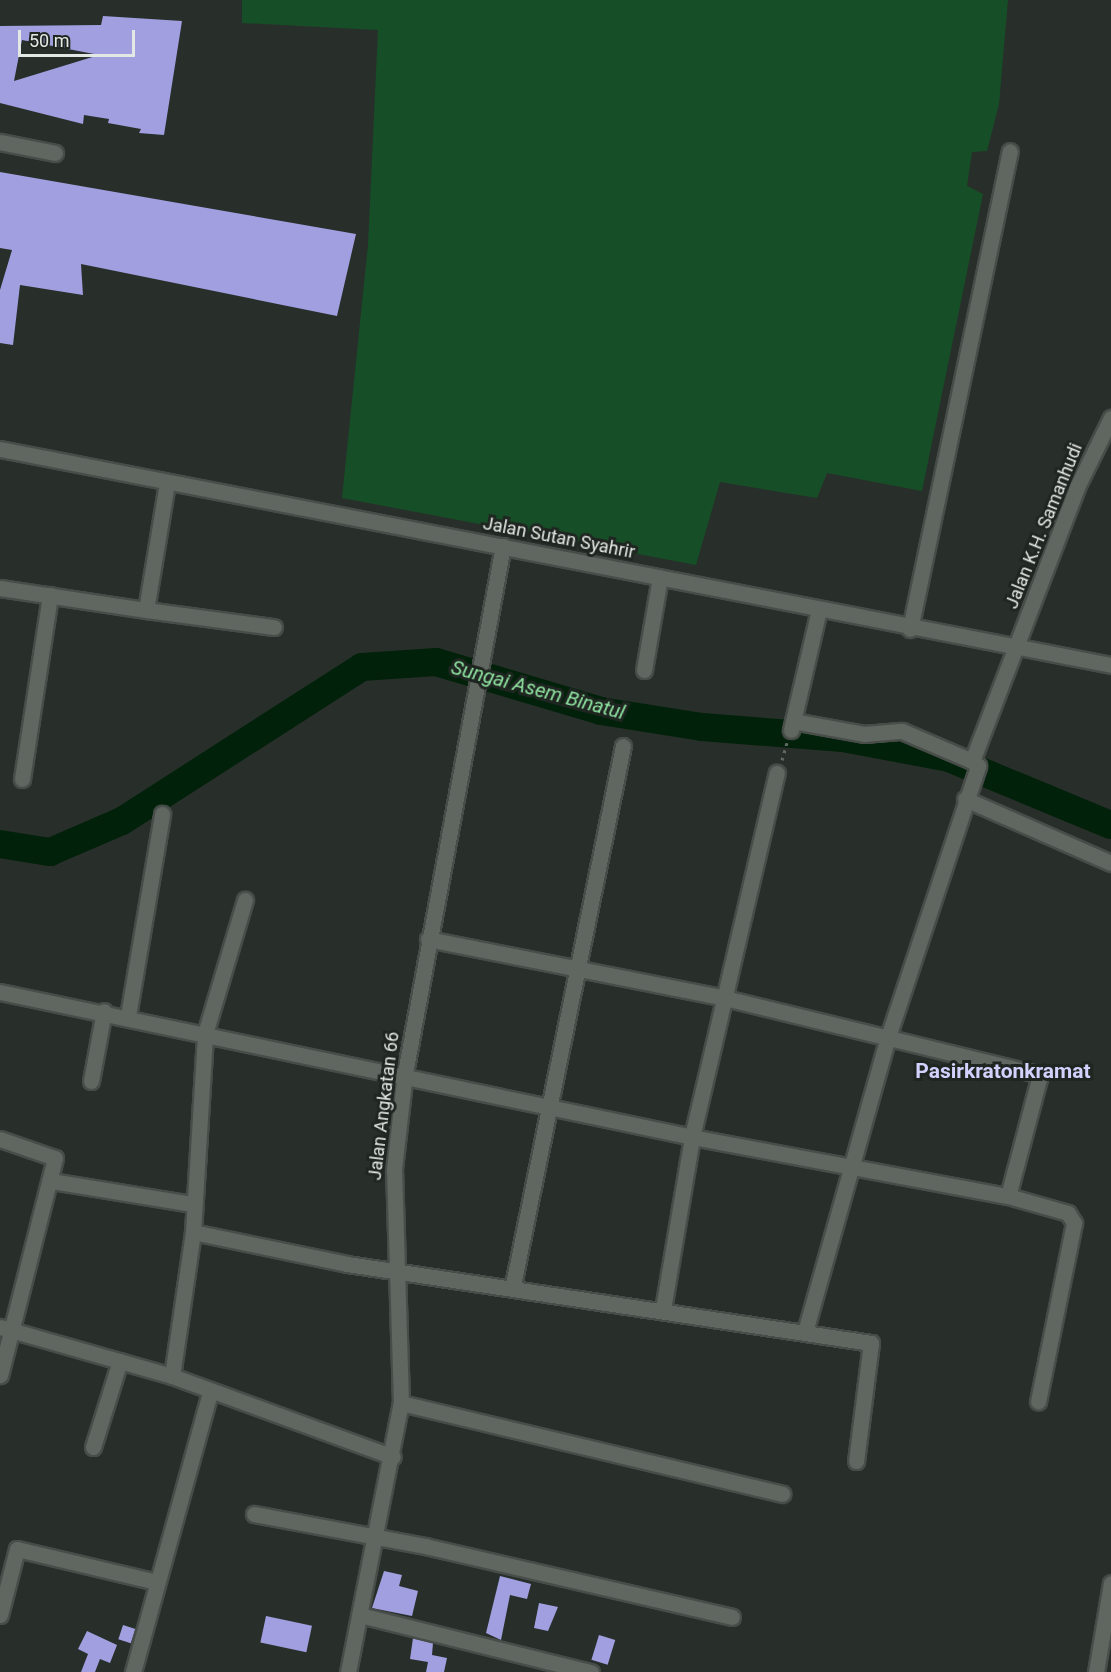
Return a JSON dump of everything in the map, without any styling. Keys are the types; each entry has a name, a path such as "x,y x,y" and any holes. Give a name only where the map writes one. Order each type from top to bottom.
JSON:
{"street":[{"path":"0,142 55,153"},
{"path":"910,628 1010,151"},
{"name":"Jalan K.H. Samanhudi","path":"805,1332 849,1166 975,764 1077,487 1111,418"},
{"name":"Jalan Sutan Syahrir","path":"0,449 503,546 1017,650 1111,665"},
{"path":"146,610 167,483"},
{"name":"Jalan Angkatan 66","path":"348,1672 393,1457 401,1403 394,1169 405,1073 428,939 483,667 503,546"},
{"path":"644,670 660,578"},
{"path":"0,588 274,627"},
{"path":"22,779 50,595"},
{"path":"819,610 792,725 864,734 902,731 975,764"},
{"path":"513,1285 623,746"},
{"path":"663,1309 692,1137 777,773"},
{"path":"966,797 1111,863"},
{"path":"128,1016 162,814"},
{"path":"172,1376 193,1232 205,1034 245,900"},
{"path":"428,939 724,998 1041,1076 1008,1196"},
{"path":"0,992 405,1073 692,1137 1008,1196 1075,1219 1038,1401"},
{"path":"91,1081 104,1011"},
{"path":"0,1139 54,1154 52,1181 7,1329 0,1375"},
{"path":"52,1181 193,1203"},
{"path":"193,1232 396,1270 513,1285 873,1344 856,1461"},
{"path":"7,1329 172,1376 210,1392 393,1457"},
{"path":"93,1447 120,1361"},
{"path":"133,1672 210,1392"},
{"path":"401,1403 782,1494"},
{"path":"254,1514 376,1536 732,1617"},
{"path":"0,1615 17,1549 157,1582"},
{"path":"1096,1672 1111,1583"},
{"path":"360,1615 591,1672"}],"path":[{"path":"777,773 792,725"}],"green space":[{"path":"242,0 1008,0 999,104 987,151 972,152 967,186 983,194 922,491 827,473 817,498 720,482 696,565 342,498 368,245 378,30 242,23"}],"building":[{"path":"103,16 182,21 164,135 139,133 141,129 108,123 109,119 84,115 83,124 0,103 0,26 101,25","holes":["22,40 99,55 14,81"]},
{"path":"0,172 356,234 337,316 81,264 83,295 20,285 13,345 0,343 0,290 12,250 0,248"},
{"path":"384,1571 402,1575 399,1586 418,1591 412,1616 372,1608"},
{"path":"500,1576 531,1584 527,1599 510,1595 501,1640 486,1633"},
{"path":"539,1603 558,1607 548,1631 534,1628"},
{"path":"266,1616 312,1626 306,1652 260,1642"},
{"path":"123,1625 135,1629 131,1643 118,1639"},
{"path":"87,1631 117,1645 110,1663 100,1659 95,1672 81,1672 88,1654 78,1649"},
{"path":"599,1635 615,1640 608,1665 591,1660"},
{"path":"413,1638 433,1643 432,1655 447,1658 444,1672 426,1672 428,1662 410,1659"}],"waterway":[{"name":"Sungai Asem Binatul","path":"0,844 50,852 122,821 362,667 436,662 601,711 702,727 843,738 949,758 1111,825"}],"district":[{"name":"Pasirkratonkramat","path":"1003,1071"}]}
